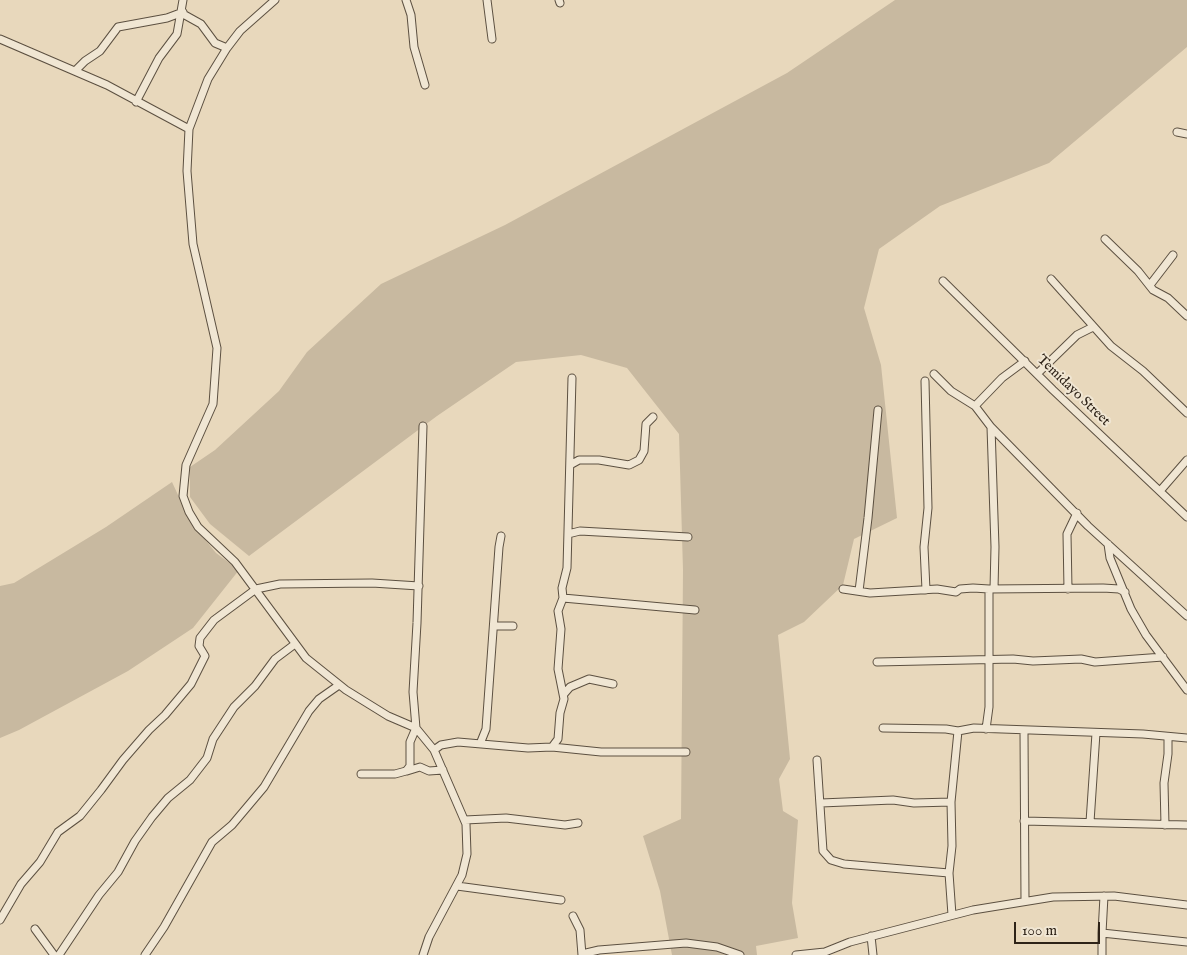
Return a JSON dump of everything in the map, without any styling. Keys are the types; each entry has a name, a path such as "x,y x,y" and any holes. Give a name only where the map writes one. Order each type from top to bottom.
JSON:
{"street":[{"path":"136,102 159,58 177,34 183,13 183,0"},
{"path":"275,0 240,32 227,48 208,79 189,128 187,172 193,244 213,325 217,357 213,404 186,465 183,496 189,512 198,527 235,562 306,658 339,685 388,716 416,728 434,750 465,820 468,838 467,854 457,886 438,920 426,954"},
{"path":"406,0 411,15 414,47 426,85"},
{"path":"486,0 492,40"},
{"path":"75,72 85,61 100,51 118,27 167,18 183,13 201,24 215,43 227,48"},
{"path":"0,39 75,72 189,128"},
{"path":"1177,132 1187,134"},
{"path":"1105,239 1153,290 1168,298 1187,316"},
{"path":"1150,285 1173,255"},
{"path":"1051,279 1121,356 1143,371 1187,414"},
{"name":"Temidayo Street","path":"943,281 1187,517"},
{"path":"1038,373 1076,335 1093,326"},
{"path":"975,406 1002,378 1025,361"},
{"path":"934,374 951,390 975,406 991,427 1076,513 1187,616"},
{"path":"552,746 558,739 564,694 559,678 558,653 561,629 558,611 563,598 561,591 566,577 572,378"},
{"path":"925,381 928,508 924,547 926,590"},
{"path":"859,591 878,410"},
{"path":"570,464 579,460 599,460 629,465 639,460 644,451 646,424 653,417"},
{"path":"406,771 410,766 410,742 416,728 413,692 423,426"},
{"path":"986,729 989,707 988,661 995,547 991,427"},
{"path":"1160,490 1187,460"},
{"path":"1068,589 1067,534 1076,513"},
{"path":"568,534 580,531 688,537"},
{"path":"480,744 486,729 498,547 501,536"},
{"path":"1108,544 1110,558 1131,609 1162,657 1187,690"},
{"path":"0,920 21,884 40,862 58,832 80,816 102,790 122,760 165,715 191,684 205,656 199,646 200,638 214,620 256,589 280,584 372,583 418,586"},
{"path":"843,589 859,591 948,589 956,592 960,589 973,588 1115,588 1125,592"},
{"path":"563,598 695,610"},
{"path":"494,626 513,626"},
{"path":"59,955 118,872 135,841 152,817 168,798 190,780 207,758 213,739 234,707 255,686 275,659 295,644"},
{"path":"877,662 1081,659 1095,662 1162,657"},
{"path":"564,694 570,687 589,679 613,684"},
{"path":"145,955 164,927 212,842 232,825 264,787 309,711 319,698 339,685"},
{"path":"883,728 946,729 958,731 964,729 986,729 1187,738"},
{"path":"952,915 949,873 952,846 951,802 958,731"},
{"path":"1024,731 1025,901"},
{"path":"1090,822 1096,733"},
{"path":"1164,825 1164,783 1168,737"},
{"path":"434,750 441,745 452,743 528,748 552,746 601,752 686,752"},
{"path":"817,760 823,851 831,860 844,864 949,873"},
{"path":"361,774 394,774 420,767 429,771 443,770"},
{"path":"821,803 893,800 914,803 951,802"},
{"path":"465,820 506,818 565,825 578,824"},
{"path":"1024,822 1187,825"},
{"path":"457,886 561,900"},
{"path":"796,955 834,952 839,945 871,936 952,915 1025,901 1072,895 1104,896 1187,905"},
{"path":"1102,955 1104,896"},
{"path":"573,916 580,930 582,955 599,950 686,943 717,947 740,955"},
{"path":"35,929 54,955"},
{"path":"1102,933 1187,942"},
{"path":"871,936 873,955"}],"shaded area":[{"path":"895,0 1187,0 1187,47 1049,163 940,206 879,249 864,308 881,365 897,518 854,539 843,585 804,622 778,635 790,759 779,779 783,811 798,820 792,903 798,938 756,946 757,955 672,955 660,891 643,836 681,819 683,570 679,434 627,368 581,355 516,362 437,416 249,556 210,524 190,497 190,467 215,450 279,391 307,352 381,284 505,225 787,73"},
{"path":"172,482 190,521 216,553 239,570 193,628 128,671 19,730 0,738 0,586 14,583 106,527"}]}
